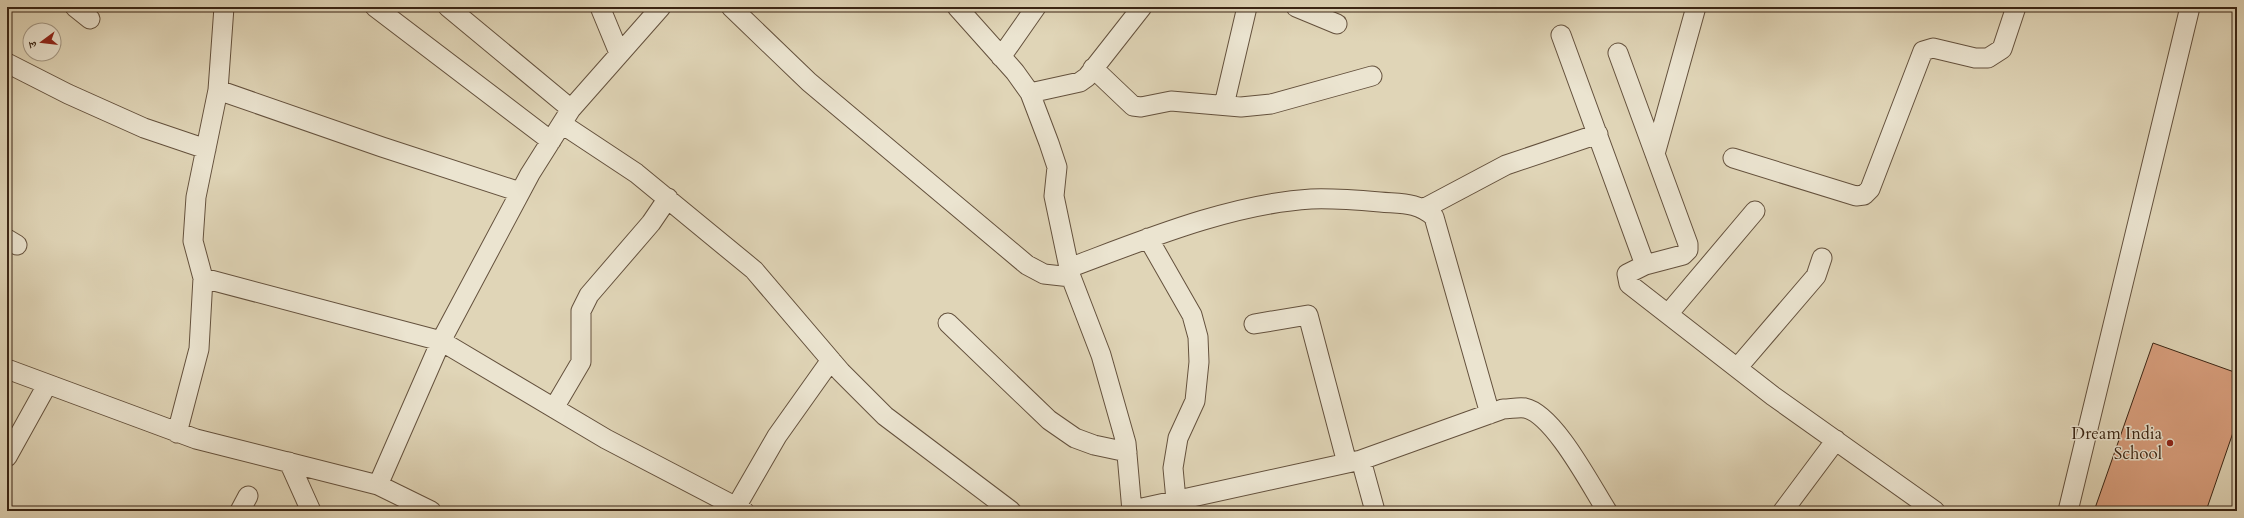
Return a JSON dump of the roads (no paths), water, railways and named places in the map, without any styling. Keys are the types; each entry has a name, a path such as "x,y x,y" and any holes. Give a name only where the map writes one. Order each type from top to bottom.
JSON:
{"street":[{"path":"75,7 90,19"},
{"path":"177,433 199,349 203,278 193,241 196,197 218,90 224,7"},
{"path":"375,7 551,141"},
{"path":"448,7 567,116 754,270 830,360 885,416 1010,511"},
{"path":"600,7 619,53"},
{"path":"378,485 441,341 520,192 567,116 619,53 661,7"},
{"path":"731,7 809,82 1027,264 1044,274 1070,273 1148,238 1262,206 1310,199 1352,199 1425,208 1506,165 1598,134"},
{"path":"957,7 1030,93 1057,167 1054,196 1070,273 1101,356 1127,452 1132,511 1354,461 1503,409 1525,408 1547,422 1559,435 1607,511"},
{"path":"1001,57 1036,7"},
{"path":"1030,93 1080,82 1087,77 1142,7"},
{"path":"1224,105 1247,7"},
{"path":"1296,7 1337,24"},
{"path":"1655,154 1696,7"},
{"path":"1733,158 1856,196 1864,195 1870,189 1923,51 1933,48 1975,58 1988,58 2002,49 2016,7"},
{"path":"2068,511 2190,7"},
{"path":"1561,35 1645,265"},
{"path":"1618,53 1688,244 1688,250 1683,255 1645,265 1627,274 1629,284 1738,367 1773,396 1935,511"},
{"path":"7,63 68,94 144,128 206,149"},
{"path":"1093,68 1133,106 1141,107 1171,101 1241,107 1271,104 1372,76"},
{"path":"218,90 382,148 520,192"},
{"path":"554,408 580,362 582,349 580,335 581,311 589,295 651,223 668,198"},
{"path":"1425,208 1434,217 1490,414"},
{"path":"1668,314 1755,211"},
{"path":"1148,238 1192,316 1198,338 1199,377 1195,401 1178,438 1173,468 1176,500"},
{"path":"1738,367 1816,276 1822,258"},
{"path":"203,278 441,341 606,439 740,509 777,436 830,360"},
{"path":"1254,324 1308,315 1354,461 1375,511"},
{"path":"948,323 1049,420 1075,438 1094,445 1127,452"},
{"path":"7,368 47,385 196,439 378,485 432,511"},
{"path":"7,457 47,385"},
{"path":"1784,511 1836,440"},
{"path":"289,462 311,511"}],"place":[{"name":"Dream India School","path":"2170,443"}]}
